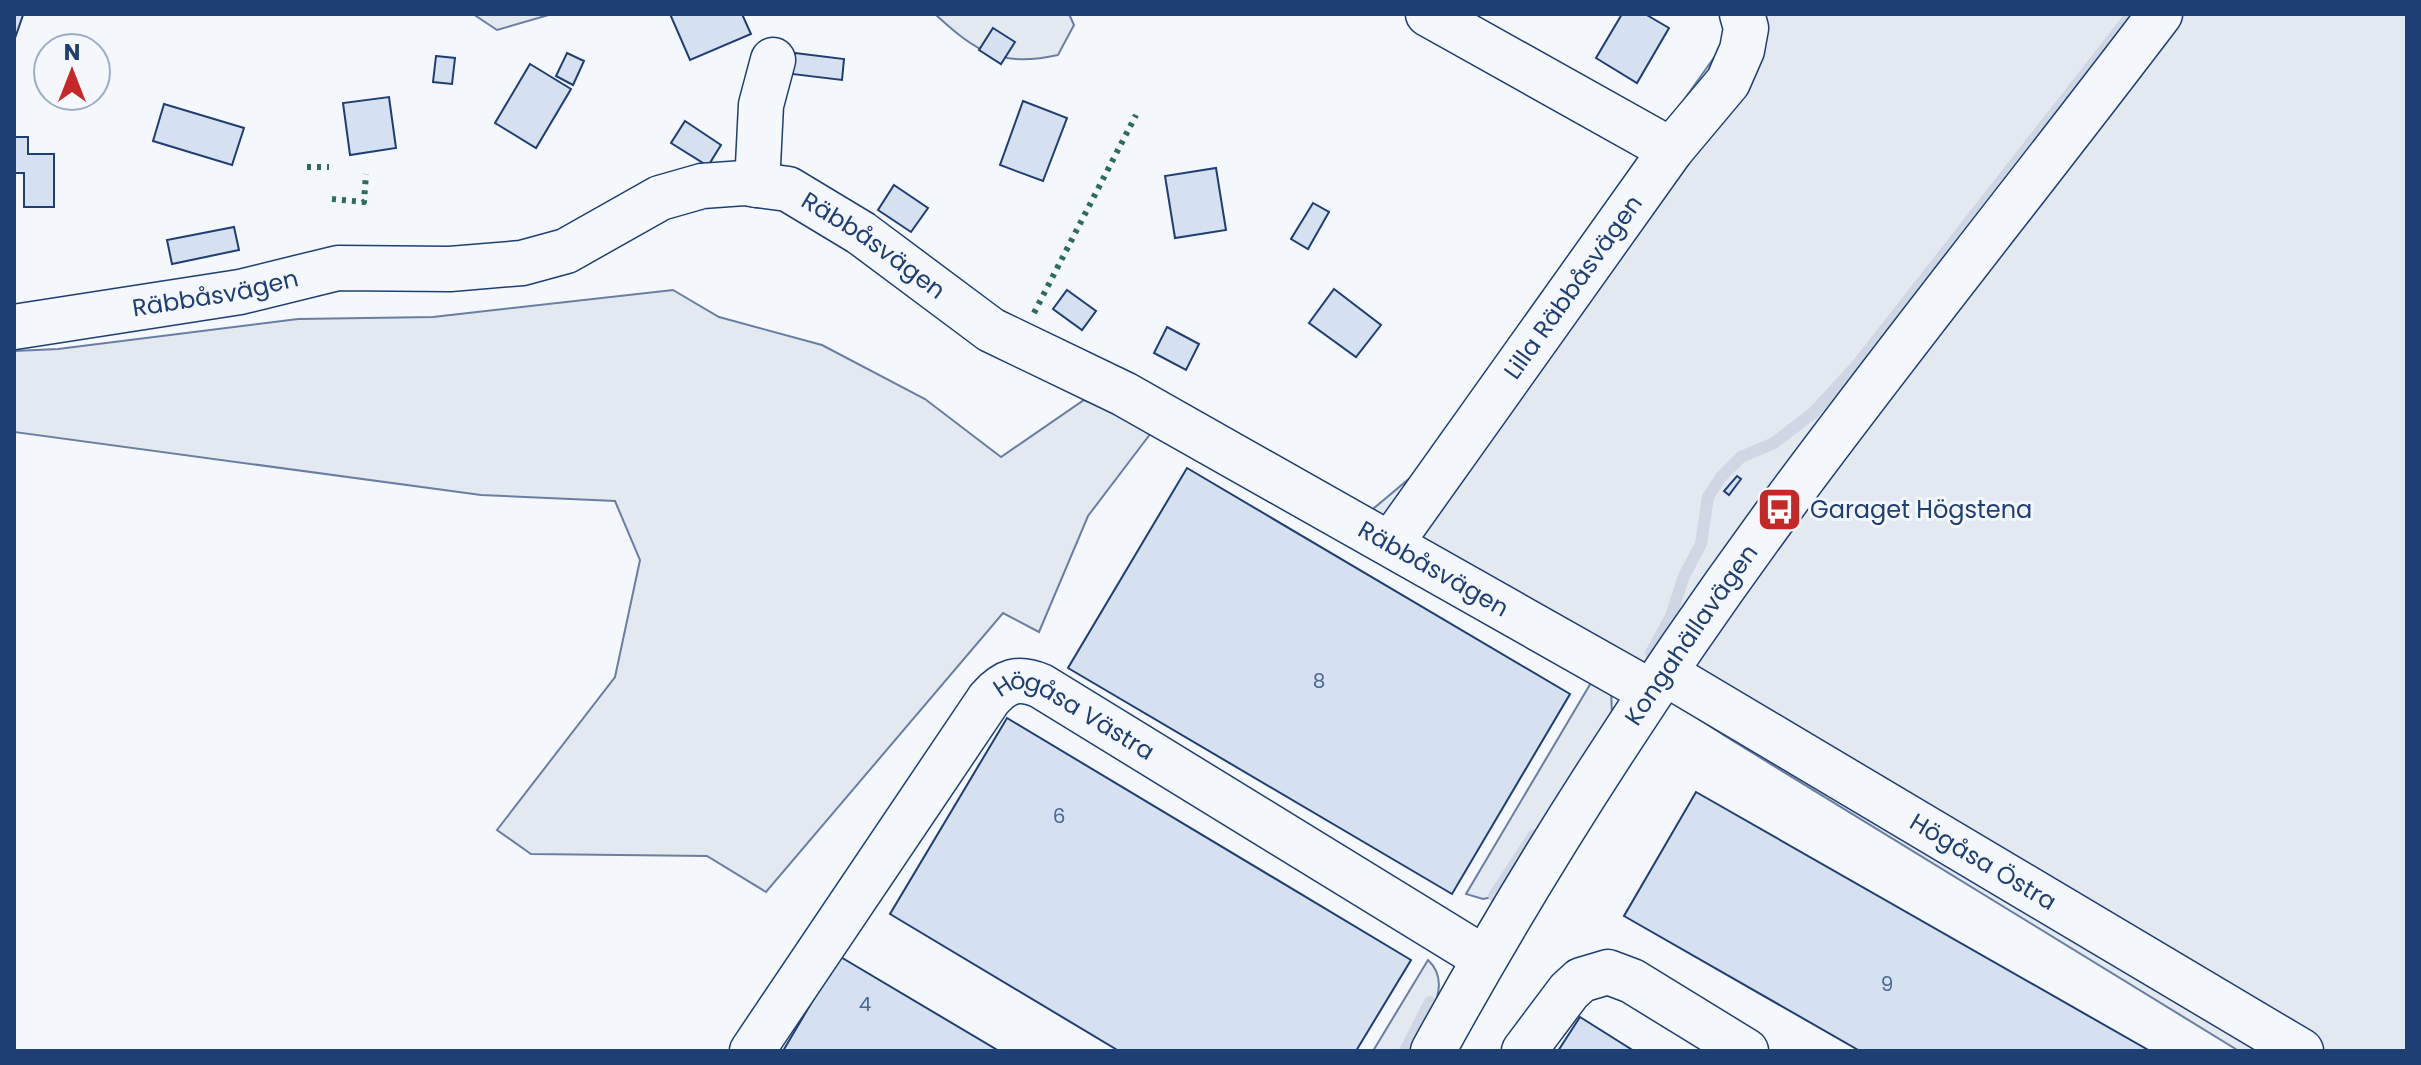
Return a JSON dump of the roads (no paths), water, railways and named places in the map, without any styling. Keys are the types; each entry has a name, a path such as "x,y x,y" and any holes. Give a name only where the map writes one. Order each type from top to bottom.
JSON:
{"street":[{"path":"1428,14 1671,150"},
{"name":"Kongahällavägen","path":"1433,1051 1484,958 1563,827 1658,683 1817,460 2160,14"},
{"name":"Lilla Räbbåsvägen","path":"1391,543 1671,150 1728,82 1753,19"},
{"path":"757,185 761,105 773,60"},
{"name":"Räbbåsvägen","path":"14,327 240,292 338,268 450,269 522,263 566,251 660,198 702,186 757,185 788,189 861,233 991,330 1124,394 1391,543 1658,683"},
{"name":"Högåsa Västra","path":"752,1051 989,699 1000,686 1012,680 1027,680 1041,686 1484,958"},
{"name":"Högåsa Östra","path":"1658,683 2301,1051"},
{"path":"1524,1051 1569,991 1581,980 1608,972 1632,981 1746,1051"}],"waterway":[{"path":"1651,653 1671,616 1684,576 1701,544 1708,497 1721,477 1741,457 1774,443 1813,413 1858,364 2132,14"},
{"path":"1494,896 1534,835"},
{"path":"1405,1051 1430,1002"}],"place":[{"name":"Garaget Högstena","path":"1779,510"}]}
